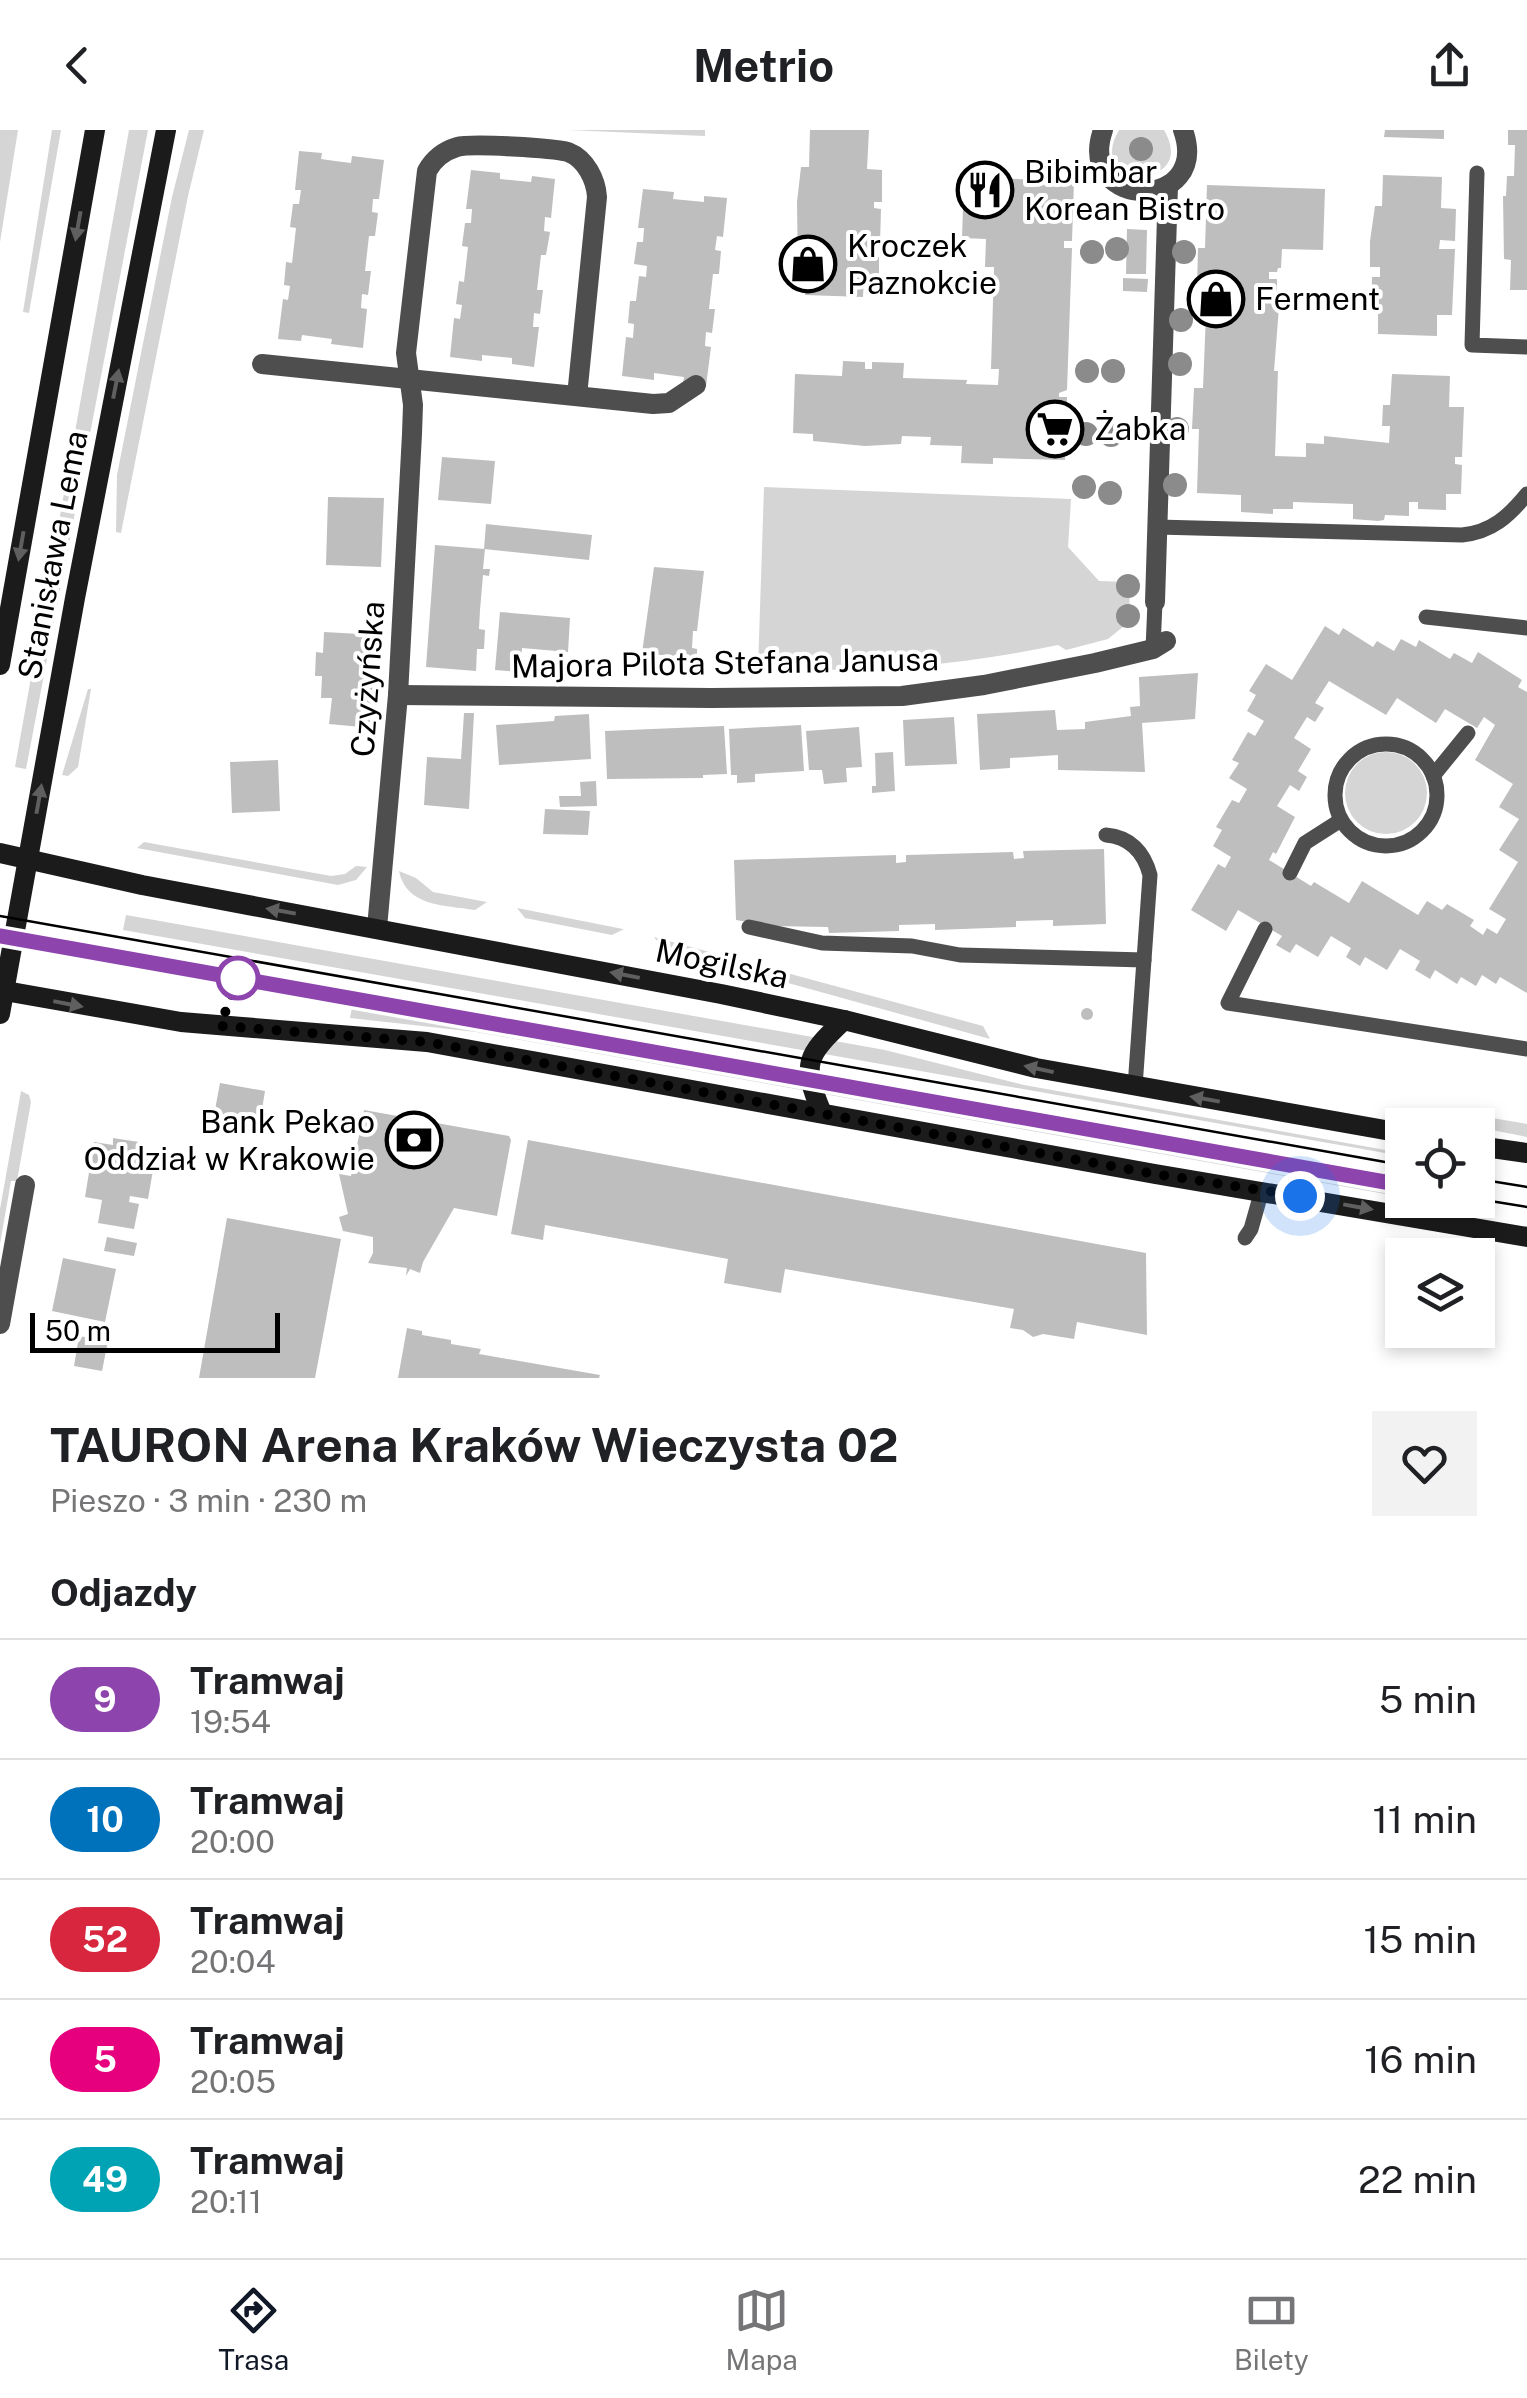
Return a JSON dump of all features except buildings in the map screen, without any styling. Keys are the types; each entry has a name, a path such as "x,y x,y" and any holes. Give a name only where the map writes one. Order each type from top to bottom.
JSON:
{"main road":[{"name":"Stanisława Lema","path":"0,666 95,130"},
{"name":"Stanisława Lema","path":"0,1014 75,598 166,130"},
{"name":"Mogilska","path":"0,853 142,886 844,1020 1036,1068 1385,1130"},
{"path":"2,991 181,1022 427,1042 1527,1237"},
{"path":"822,1112 808,1080 810,1068 816,1046 844,1020"},
{"path":"1495,1148 1527,1153"}],"street":[{"path":"1104,130 1100,156 1106,172 1118,184 1142,193 1168,185 1179,174 1186,159 1183,130"},
{"name":"Czyżyńska","path":"377,928 398,695 414,405 406,353 423,195 432,164 451,149 468,145 571,153 594,180 597,197 576,396"},
{"path":"1155,602 1168,185"},
{"path":"262,364 669,403 696,385"},
{"name":"Majora Pilota Stefana Janusa","path":"398,695 902,696 984,685 1160,645"},
{"path":"0,1324 25,1185"}],"lane":[{"path":"1477,173 1472,346 1527,347"},
{"path":"1157,527 1462,536 1490,529 1527,494"},
{"path":"1155,602 1160,645"},
{"path":"1426,618 1527,628"},
{"path":"1432,776 1468,732"},
{"path":"1382,744 1402,748 1418,756 1432,776 1436,801 1432,816 1408,841 1383,846 1370,844 1349,831 1341,820 1334,796 1336,783 1340,771 1358,753 1382,744"},
{"path":"1290,873 1305,842 1341,820"},
{"path":"1106,835 1133,845 1148,866 1151,885 1135,1087"},
{"path":"749,927 822,943 912,946 960,955 1144,960"},
{"path":"1265,930 1228,1002 1527,1049"},
{"path":"1245,1238 1252,1229 1262,1190"}],"shaded area":[{"path":"0,130 18,130 0,242"},
{"path":"52,130 61,130 29,313 23,312"},
{"path":"129,130 148,130 26,769 15,767"},
{"path":"189,130 204,130 121,533 116,532 117,475"},
{"path":"568,130 705,130 705,136"},
{"path":"1119,130 1164,130 1171,150 1167,164 1156,173 1127,172 1116,164 1112,150"},
{"path":"764,487 1071,499 1068,547 1099,581 1130,582 1129,622 1108,639 1066,650 1058,645 908,666 758,669"},
{"path":"88,689 78,767 68,776 62,775"},
{"path":"1378,752 1394,752 1420,770 1427,793 1424,809 1415,822 1394,834 1378,834 1352,816 1345,801 1345,785 1363,759"},
{"path":"144,842 331,876 345,874 356,866 367,867 356,880 338,885 137,848"},
{"path":"399,871 433,892 487,902 475,910 428,902 410,892"},
{"path":"517,908 624,929 612,935 525,918"},
{"path":"126,915 885,1050 1024,1085 1385,1150 1385,1153 123,930"},
{"path":"654,937 983,1026 990,1039 662,948"},
{"path":"352,1007 1385,1190 1385,1194 476,1032 350,1018"},
{"path":"21,1091 29,1095 31,1102 17,1181 11,1181 0,1244 0,1209"},
{"path":"1495,1119 1527,1124 1527,1137 1495,1131"}],"tram line":[{"path":"0,916 1385,1162"},
{"path":"0,936 1385,1182"},
{"name":"9","path":"0,936 1385,1182"},
{"path":"1495,1182 1527,1187"},
{"path":"1495,1202 1527,1207"}],"place":[{"name":"Bibimbar Korean Bistro","path":"985,190"},
{"name":"Kroczek Paznokcie","path":"808,264"},
{"name":"Ferment","path":"1216,299"},
{"name":"Żabka","path":"1055,429"},
{"name":"Bank Pekao Oddział w Krakowie","path":"414,1140"}],"route":[{"path":"238,978 220,1026 427,1042 1155,1174 1300,1196"}]}
